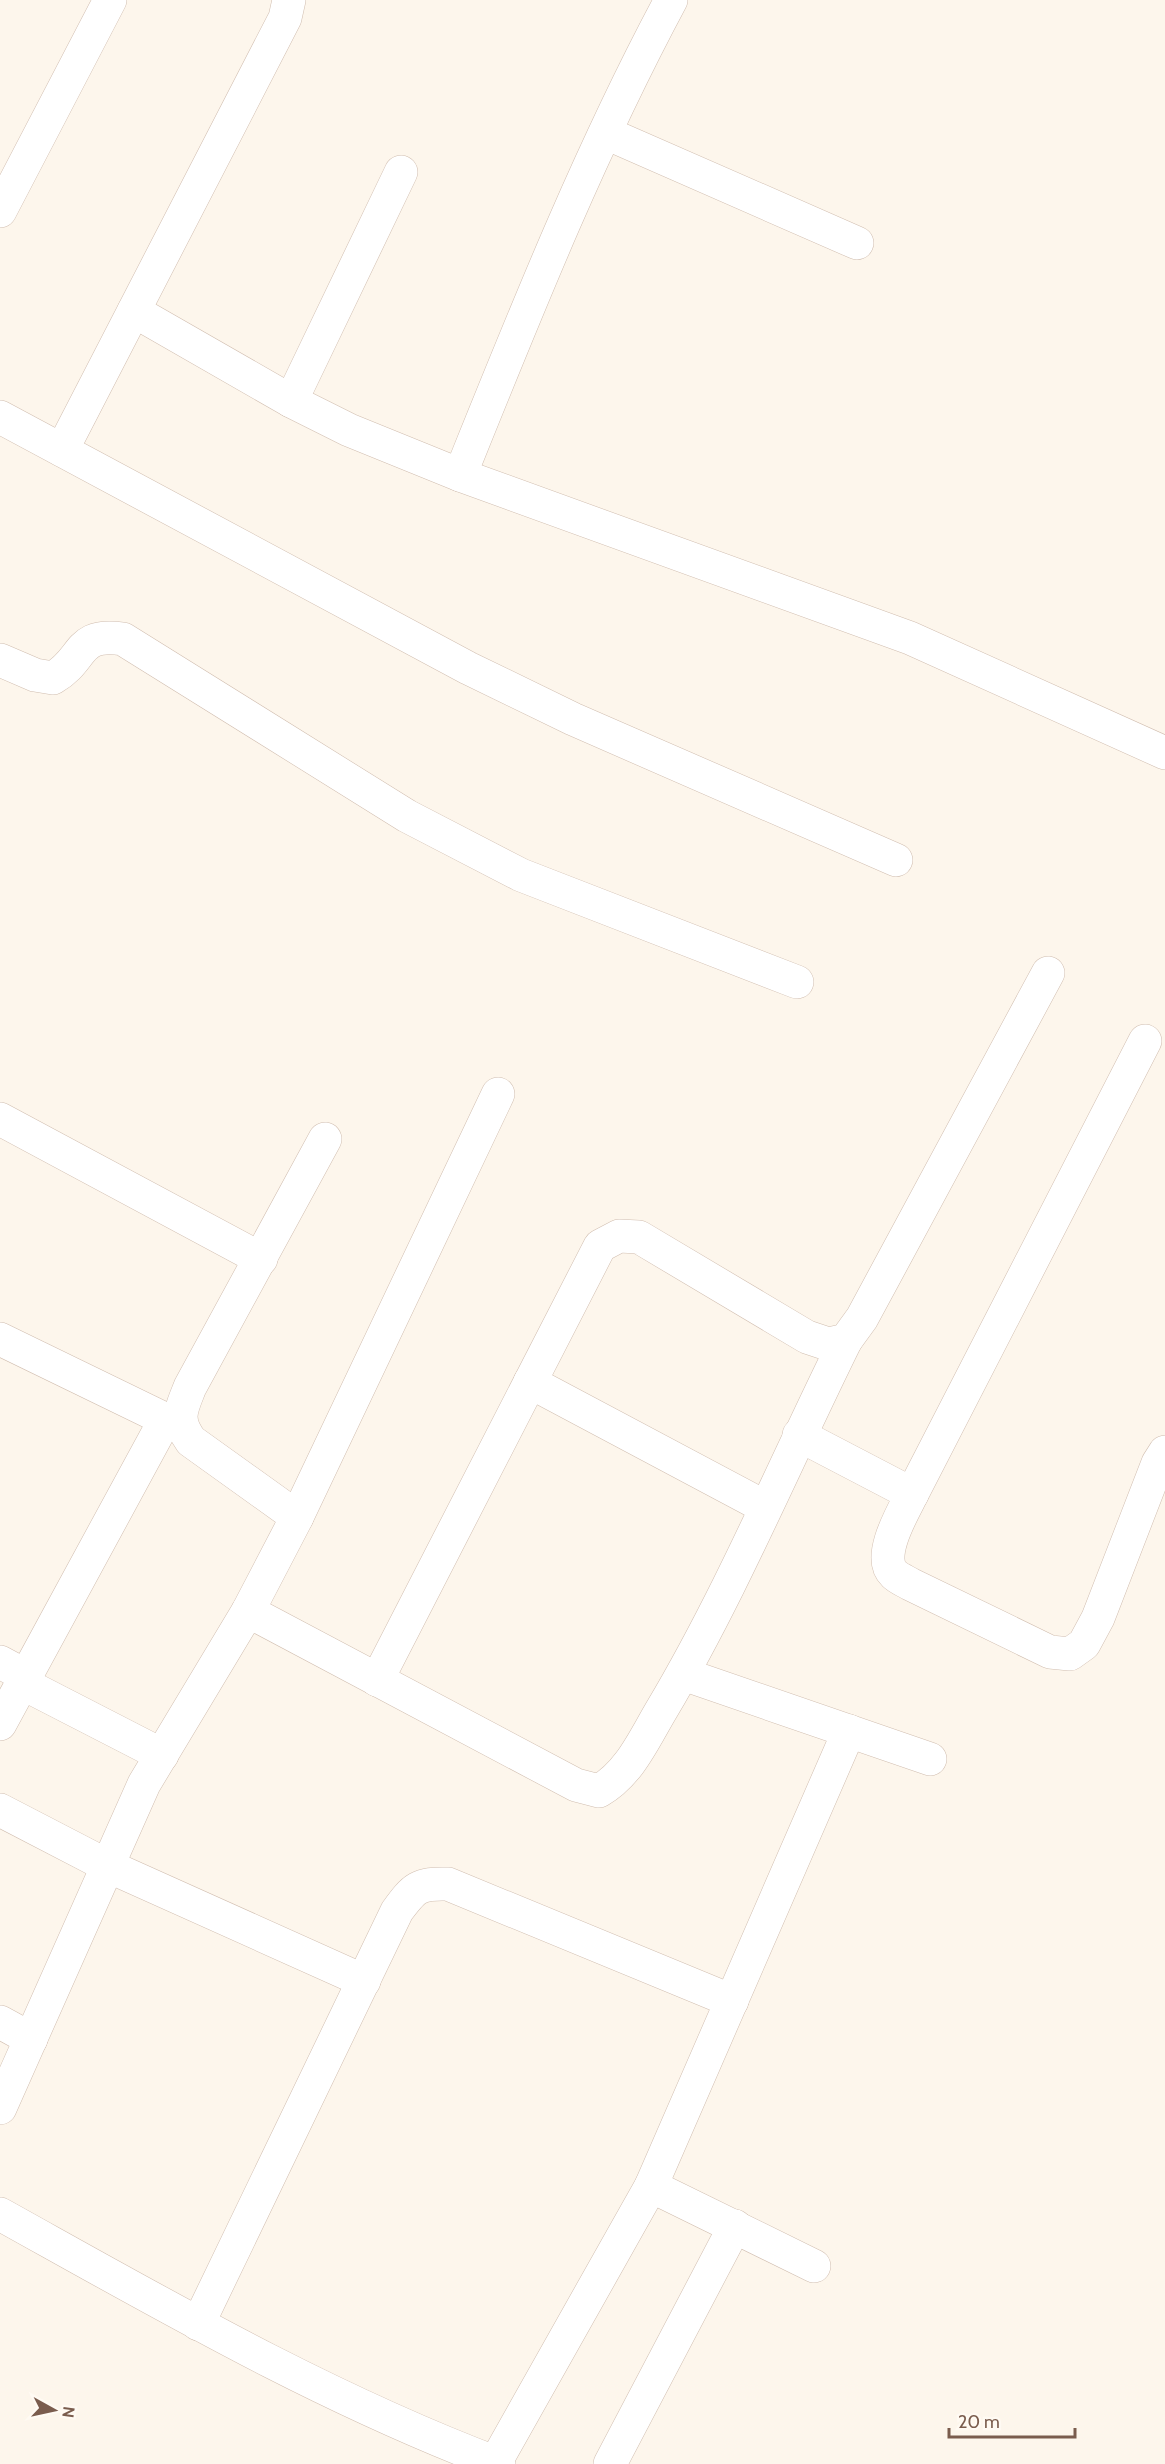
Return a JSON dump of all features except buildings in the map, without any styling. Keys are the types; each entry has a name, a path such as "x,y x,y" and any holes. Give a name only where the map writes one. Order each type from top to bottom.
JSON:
{"street":[{"path":"0,211 110,0"},
{"path":"62,450 285,18 289,0"},
{"path":"460,475 535,289 606,133 671,0"},
{"path":"606,133 857,243"},
{"path":"291,401 401,172"},
{"path":"134,310 291,401 349,430 460,475 910,638 1165,753"},
{"path":"0,417 468,668 573,719 896,860"},
{"path":"0,660 35,675 53,678 68,670 81,650 92,640 106,637 123,639 407,816 472,852 521,875 797,982"},
{"path":"248,1611 576,1785 599,1791 616,1781 632,1760 682,1674 846,1340 862,1318 1048,973"},
{"path":"1145,1041 912,1494 890,1540 887,1562 893,1573 1050,1652 1070,1654 1084,1644 1098,1618 1158,1463 1165,1452"},
{"path":"0,2108 144,1784 248,1611 297,1517 498,1094"},
{"path":"0,1119 261,1260"},
{"path":"0,1724 16,1674 180,1412 190,1387 325,1139"},
{"path":"377,1680 600,1246 619,1236 639,1237 807,1337 828,1344 846,1340"},
{"path":"0,1339 173,1424 191,1441 297,1517"},
{"path":"530,1382 765,1507"},
{"path":"799,1435 912,1494"},
{"path":"16,1674 162,1755"},
{"path":"682,1674 930,1759"},
{"path":"0,2214 198,2324 393,2420 497,2463 651,2186 849,1731"},
{"path":"0,1810 108,1866 363,1981"},
{"path":"198,2324 397,1911 412,1890 428,1883 448,1884 732,2001"},
{"path":"0,2022 31,2039"},
{"path":"651,2186 814,2266"},
{"path":"610,2464 735,2226"}]}
